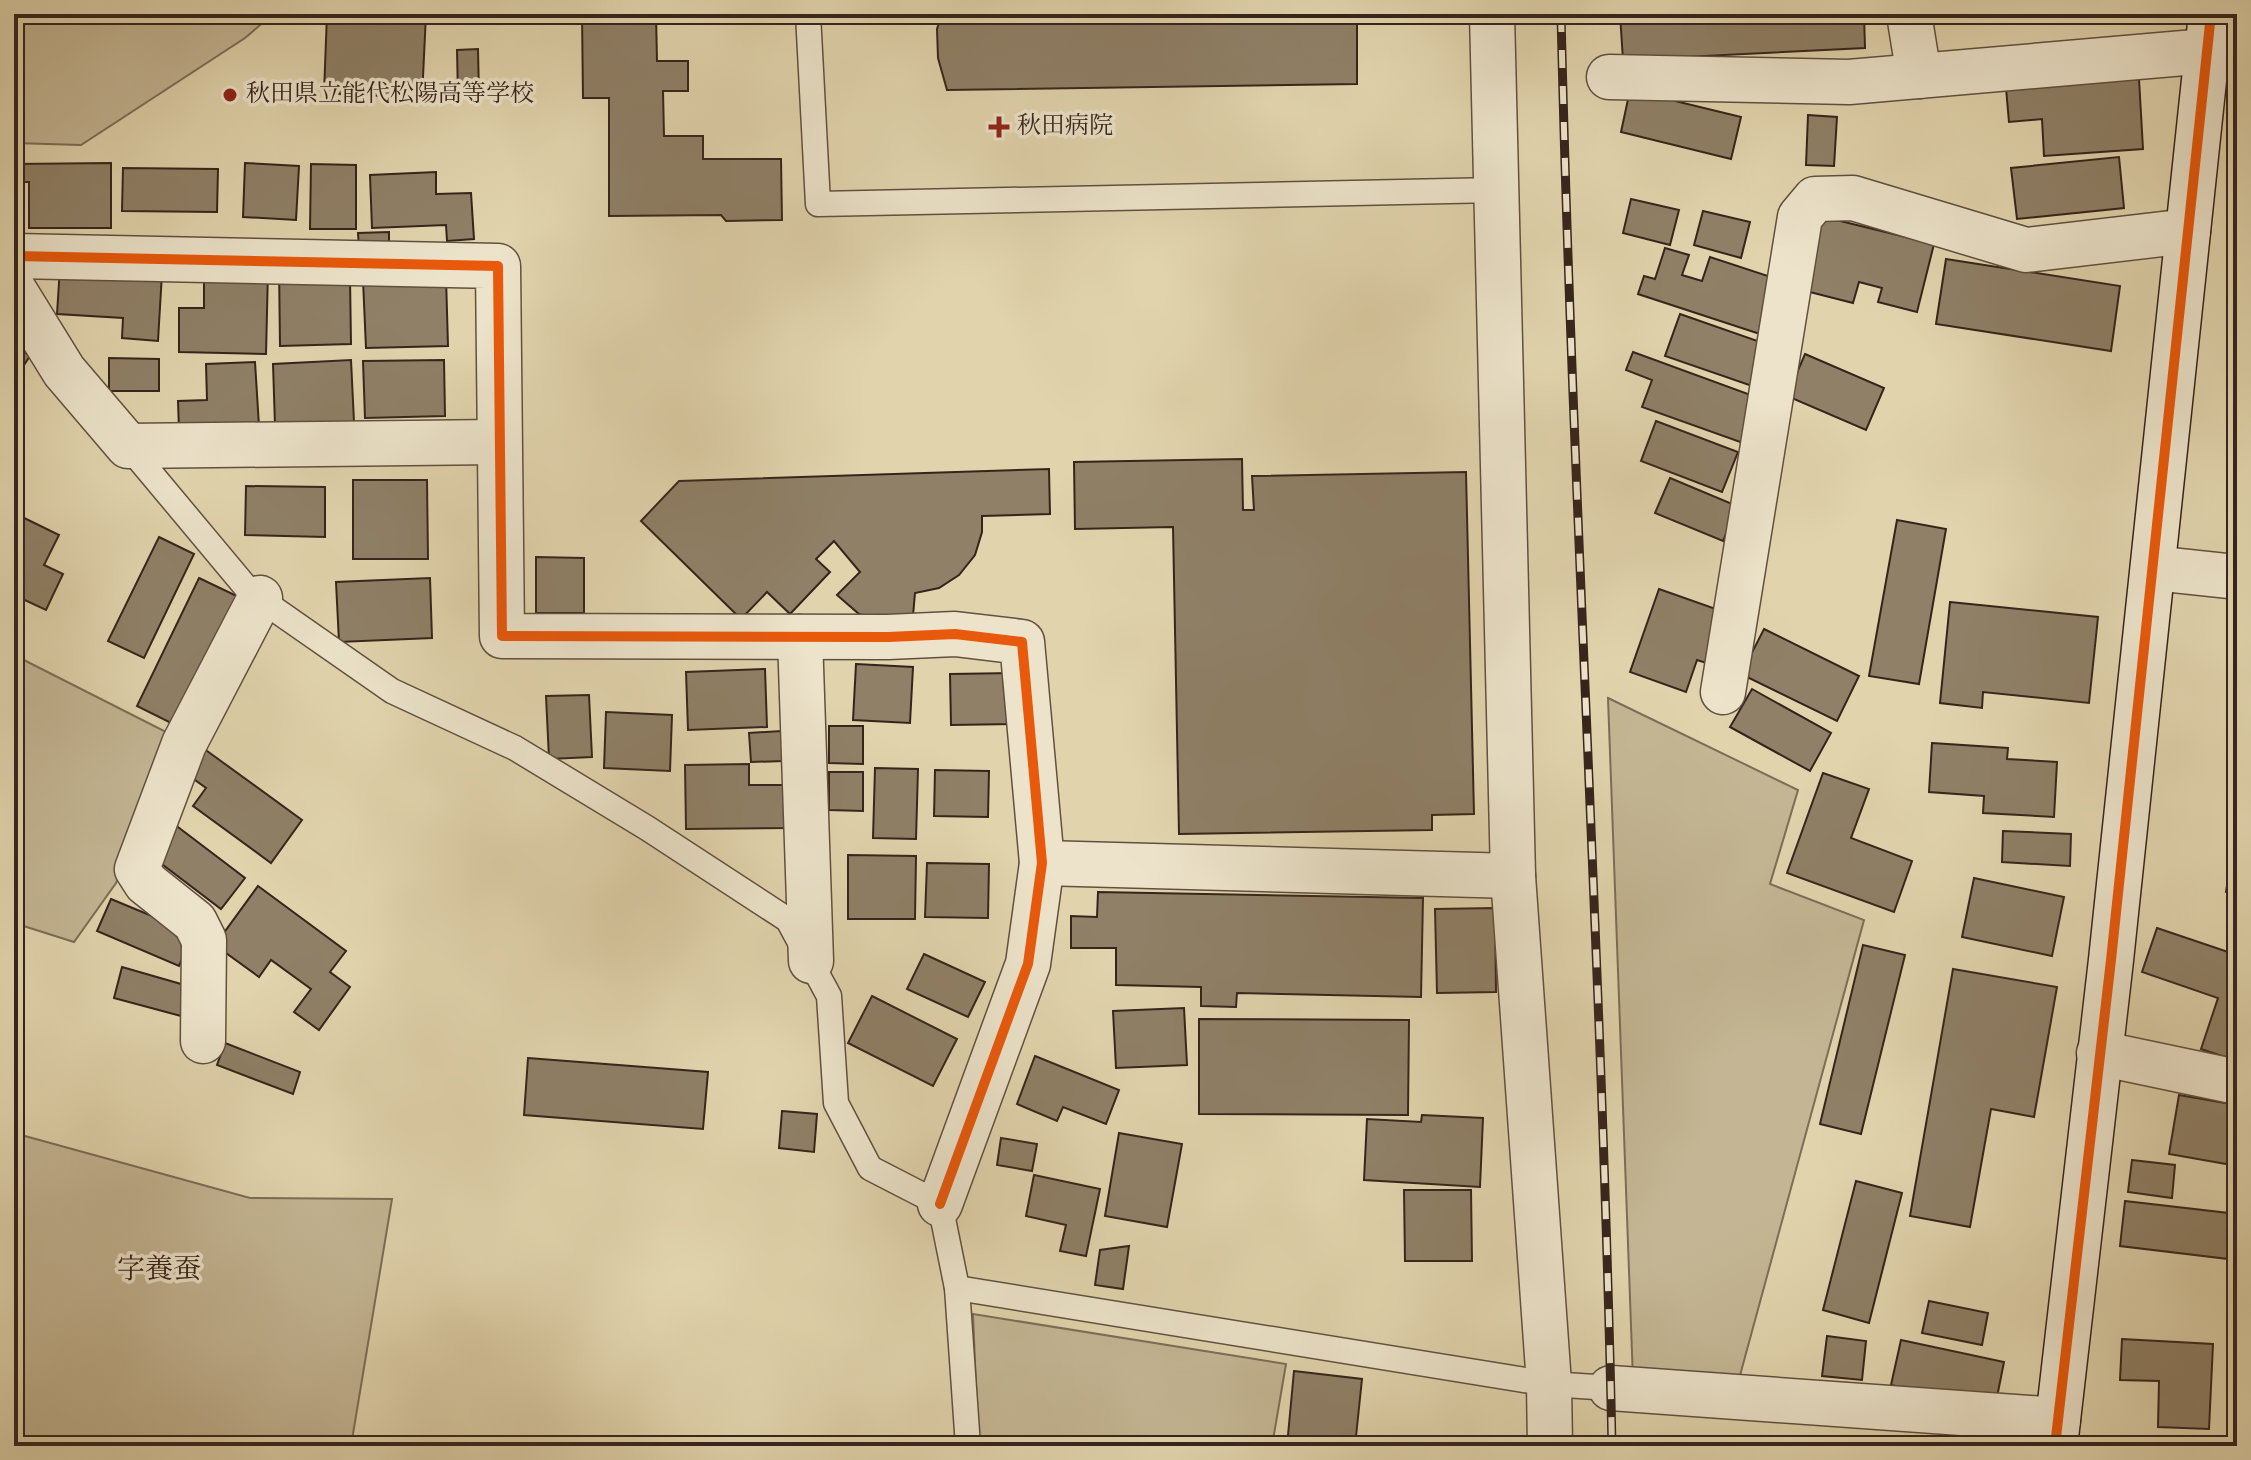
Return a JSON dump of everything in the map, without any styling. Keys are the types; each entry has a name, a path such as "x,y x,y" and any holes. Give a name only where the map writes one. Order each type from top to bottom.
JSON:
{"street":[{"path":"1492,14 1513,876 1549,1384 1550,1446"},
{"path":"1909,14 1919,76"},
{"path":"1609,77 1849,82 1919,76 2209,33 2153,568 2056,1433 1611,1388"},
{"path":"1723,692 1800,217 1815,199 1853,198 2026,250 2188,231"},
{"path":"14,256 498,266 502,636 955,634 1022,642 1042,863 1028,964 940,1204"},
{"path":"14,290 64,371 128,446 498,442"},
{"path":"2153,568 2237,577"},
{"path":"203,1041 204,940 195,922 146,883 137,869 184,744 260,598"},
{"path":"800,637 811,961"},
{"path":"1042,863 1513,876"},
{"path":"2099,1053 2237,1082"}],"lane":[{"path":"808,14 818,204 1497,190"},
{"path":"128,446 250,592 392,691 515,748 647,828 788,920 829,996 836,1103 870,1168 940,1204 957,1288 968,1446"},
{"path":"957,1288 1549,1384 1611,1388"}],"shaded area":[{"path":"14,14 273,14 245,38 81,145 14,143"},
{"path":"14,655 174,736 116,883 74,942 14,923"},
{"path":"1608,698 1798,790 1770,884 1864,920 1739,1379 1633,1380"},
{"path":"14,1133 250,1198 392,1199 351,1446 14,1446"},
{"path":"973,1314 1286,1364 1272,1446 1141,1446 978,1436"}],"building":[{"path":"327,14 426,14 422,98 324,93"},
{"path":"582,14 656,14 657,61 688,61 688,91 663,91 664,136 703,136 703,159 781,159 782,220 726,221 721,215 609,216 609,98 583,98"},
{"path":"942,14 1357,14 1357,84 947,90 938,58 937,29"},
{"path":"1620,14 1864,14 1865,48 1623,60"},
{"path":"2065,14 2129,14 2129,15 2065,21"},
{"path":"478,49 479,96 458,96 457,50"},
{"path":"2139,79 2143,149 2044,156 2042,119 2009,122 2006,88"},
{"path":"1630,90 1741,117 1731,159 1621,132"},
{"path":"1808,115 1837,117 1834,166 1806,165"},
{"path":"2119,157 2124,208 2017,219 2011,168"},
{"path":"111,163 111,228 29,228 29,182 14,182 14,164"},
{"path":"245,163 299,166 296,220 243,217"},
{"path":"311,164 356,165 356,229 310,229"},
{"path":"123,168 218,169 217,212 122,211"},
{"path":"436,172 436,194 471,193 474,239 447,241 446,225 372,228 370,175"},
{"path":"1631,199 1679,210 1670,245 1623,233"},
{"path":"1703,211 1750,222 1741,258 1694,245"},
{"path":"1816,215 1934,244 1917,312 1878,302 1882,288 1859,282 1853,303 1798,289"},
{"path":"389,232 389,248 359,249 358,233"},
{"path":"1665,248 1689,255 1682,275 1702,281 1710,257 1783,281 1766,336 1638,294 1644,276 1655,279"},
{"path":"1946,259 2120,286 2111,351 1936,324"},
{"path":"279,264 350,278 351,344 280,346"},
{"path":"60,267 162,273 158,341 122,338 123,318 57,314"},
{"path":"204,268 268,270 266,354 179,352 179,308 204,308"},
{"path":"446,277 448,346 366,348 363,280"},
{"path":"1680,314 1769,345 1755,387 1665,356"},
{"path":"14,348 30,356 14,380"},
{"path":"1633,352 1759,398 1743,443 1642,407 1652,380 1626,370"},
{"path":"1805,354 1884,388 1866,430 1787,396"},
{"path":"109,358 159,359 159,391 109,391"},
{"path":"351,360 354,422 275,425 273,364"},
{"path":"444,360 445,416 365,418 363,361"},
{"path":"255,362 259,426 179,430 178,401 207,400 206,364"},
{"path":"1656,421 1738,452 1722,492 1641,461"},
{"path":"1242,459 1243,510 1254,510 1252,476 1466,472 1474,814 1432,815 1432,830 1179,834 1173,527 1075,529 1074,462"},
{"path":"1049,469 1050,514 982,516 982,532 975,555 959,575 939,588 915,593 912,627 894,626 859,614 837,595 860,572 834,541 816,559 830,572 790,614 767,592 741,619 641,521 679,481"},
{"path":"1670,478 1737,506 1723,541 1655,513"},
{"path":"353,480 427,480 428,559 353,559"},
{"path":"246,486 325,487 325,537 245,535"},
{"path":"14,513 59,535 44,565 63,574 46,610 14,595"},
{"path":"1897,520 1946,529 1919,684 1869,676"},
{"path":"159,537 194,554 144,658 108,641"},
{"path":"536,557 584,558 584,613 536,613"},
{"path":"199,578 243,599 181,728 137,706"},
{"path":"430,578 432,638 339,642 336,582"},
{"path":"1659,589 1733,615 1716,666 1697,660 1686,692 1630,672"},
{"path":"1950,602 2098,617 2089,703 1983,692 1982,708 1940,703"},
{"path":"1764,629 1859,676 1837,721 1741,674"},
{"path":"856,664 913,667 910,723 853,720"},
{"path":"765,669 767,727 688,730 686,672"},
{"path":"1014,673 1015,724 951,725 950,674"},
{"path":"1752,689 1831,733 1810,771 1730,727"},
{"path":"589,695 592,757 549,759 546,696"},
{"path":"606,712 672,715 670,771 604,768"},
{"path":"829,726 863,726 863,764 829,763"},
{"path":"781,731 784,761 751,762 749,733"},
{"path":"1932,743 2008,748 2007,759 2057,762 2054,817 1983,813 1984,796 1929,792"},
{"path":"203,748 302,820 271,863 193,806 206,788 184,772"},
{"path":"749,764 749,785 788,785 788,828 686,829 685,765"},
{"path":"875,768 918,769 916,839 873,838"},
{"path":"935,770 989,771 988,817 934,816"},
{"path":"829,772 863,772 863,811 829,810"},
{"path":"1823,773 1869,789 1851,838 1912,861 1894,912 1787,873"},
{"path":"174,824 245,878 221,909 150,855"},
{"path":"2237,824 2237,894 2226,892"},
{"path":"2003,831 2071,834 2070,866 2002,862"},
{"path":"848,855 916,856 915,919 848,919"},
{"path":"927,863 989,864 988,918 925,917"},
{"path":"1974,878 2064,897 2052,956 1962,937"},
{"path":"258,886 346,951 330,972 350,987 319,1030 294,1012 311,989 271,960 259,977 215,945"},
{"path":"1098,892 1423,898 1421,997 1237,993 1236,1007 1201,1006 1201,987 1116,985 1116,948 1071,948 1071,916 1097,917"},
{"path":"111,899 193,933 179,966 97,931"},
{"path":"1495,908 1496,992 1437,993 1435,909"},
{"path":"2157,928 2237,955 2237,1061 2201,1049 2218,998 2142,972"},
{"path":"1863,945 1905,955 1861,1134 1820,1124"},
{"path":"924,954 985,982 968,1017 907,989"},
{"path":"122,967 188,986 181,1016 114,998"},
{"path":"1953,969 2057,987 2034,1117 1991,1109 1970,1227 1910,1216"},
{"path":"872,996 957,1039 933,1086 848,1043"},
{"path":"1184,1008 1187,1065 1116,1068 1113,1011"},
{"path":"1199,1019 1409,1020 1408,1115 1199,1114"},
{"path":"225,1043 300,1072 293,1094 217,1065"},
{"path":"1035,1056 1119,1090 1106,1124 1063,1107 1057,1121 1017,1104"},
{"path":"528,1058 708,1072 703,1129 524,1115"},
{"path":"2179,1095 2237,1105 2237,1137 2232,1165 2169,1154"},
{"path":"782,1111 817,1114 814,1152 779,1148"},
{"path":"1422,1115 1483,1118 1480,1187 1364,1180 1367,1119 1421,1122"},
{"path":"1119,1133 1182,1144 1167,1227 1105,1216"},
{"path":"1001,1138 1037,1144 1032,1171 997,1165"},
{"path":"2132,1160 2175,1165 2172,1198 2128,1192"},
{"path":"1034,1175 1100,1189 1086,1256 1060,1251 1066,1225 1026,1216"},
{"path":"1856,1181 1902,1193 1869,1323 1823,1310"},
{"path":"1404,1190 1471,1190 1472,1261 1405,1261"},
{"path":"2125,1201 2237,1214 2237,1260 2120,1246"},
{"path":"1129,1246 1123,1289 1095,1285 1100,1250"},
{"path":"1929,1301 1988,1313 1982,1345 1922,1333"},
{"path":"1827,1336 1866,1341 1862,1380 1822,1376"},
{"path":"2122,1339 2213,1344 2209,1429 2158,1427 2159,1381 2120,1380"},
{"path":"1901,1340 2004,1362 1995,1407 1891,1385"},
{"path":"1294,1371 1362,1379 1355,1446 1287,1446"}],"railway":[{"path":"1561,14 1612,1446"}],"cycle path":[{"path":"2055,1446 2111,960 2211,14"},
{"path":"14,256 498,266 502,636 888,637 955,634 1022,642 1042,863 1028,964 940,1204"}],"place":[{"name":"秋田県立能代松陽高等学校","path":"230,95"},
{"name":"秋田病院","path":"999,127"}],"district":[{"name":"字養蚕","path":"159,1271"}]}
